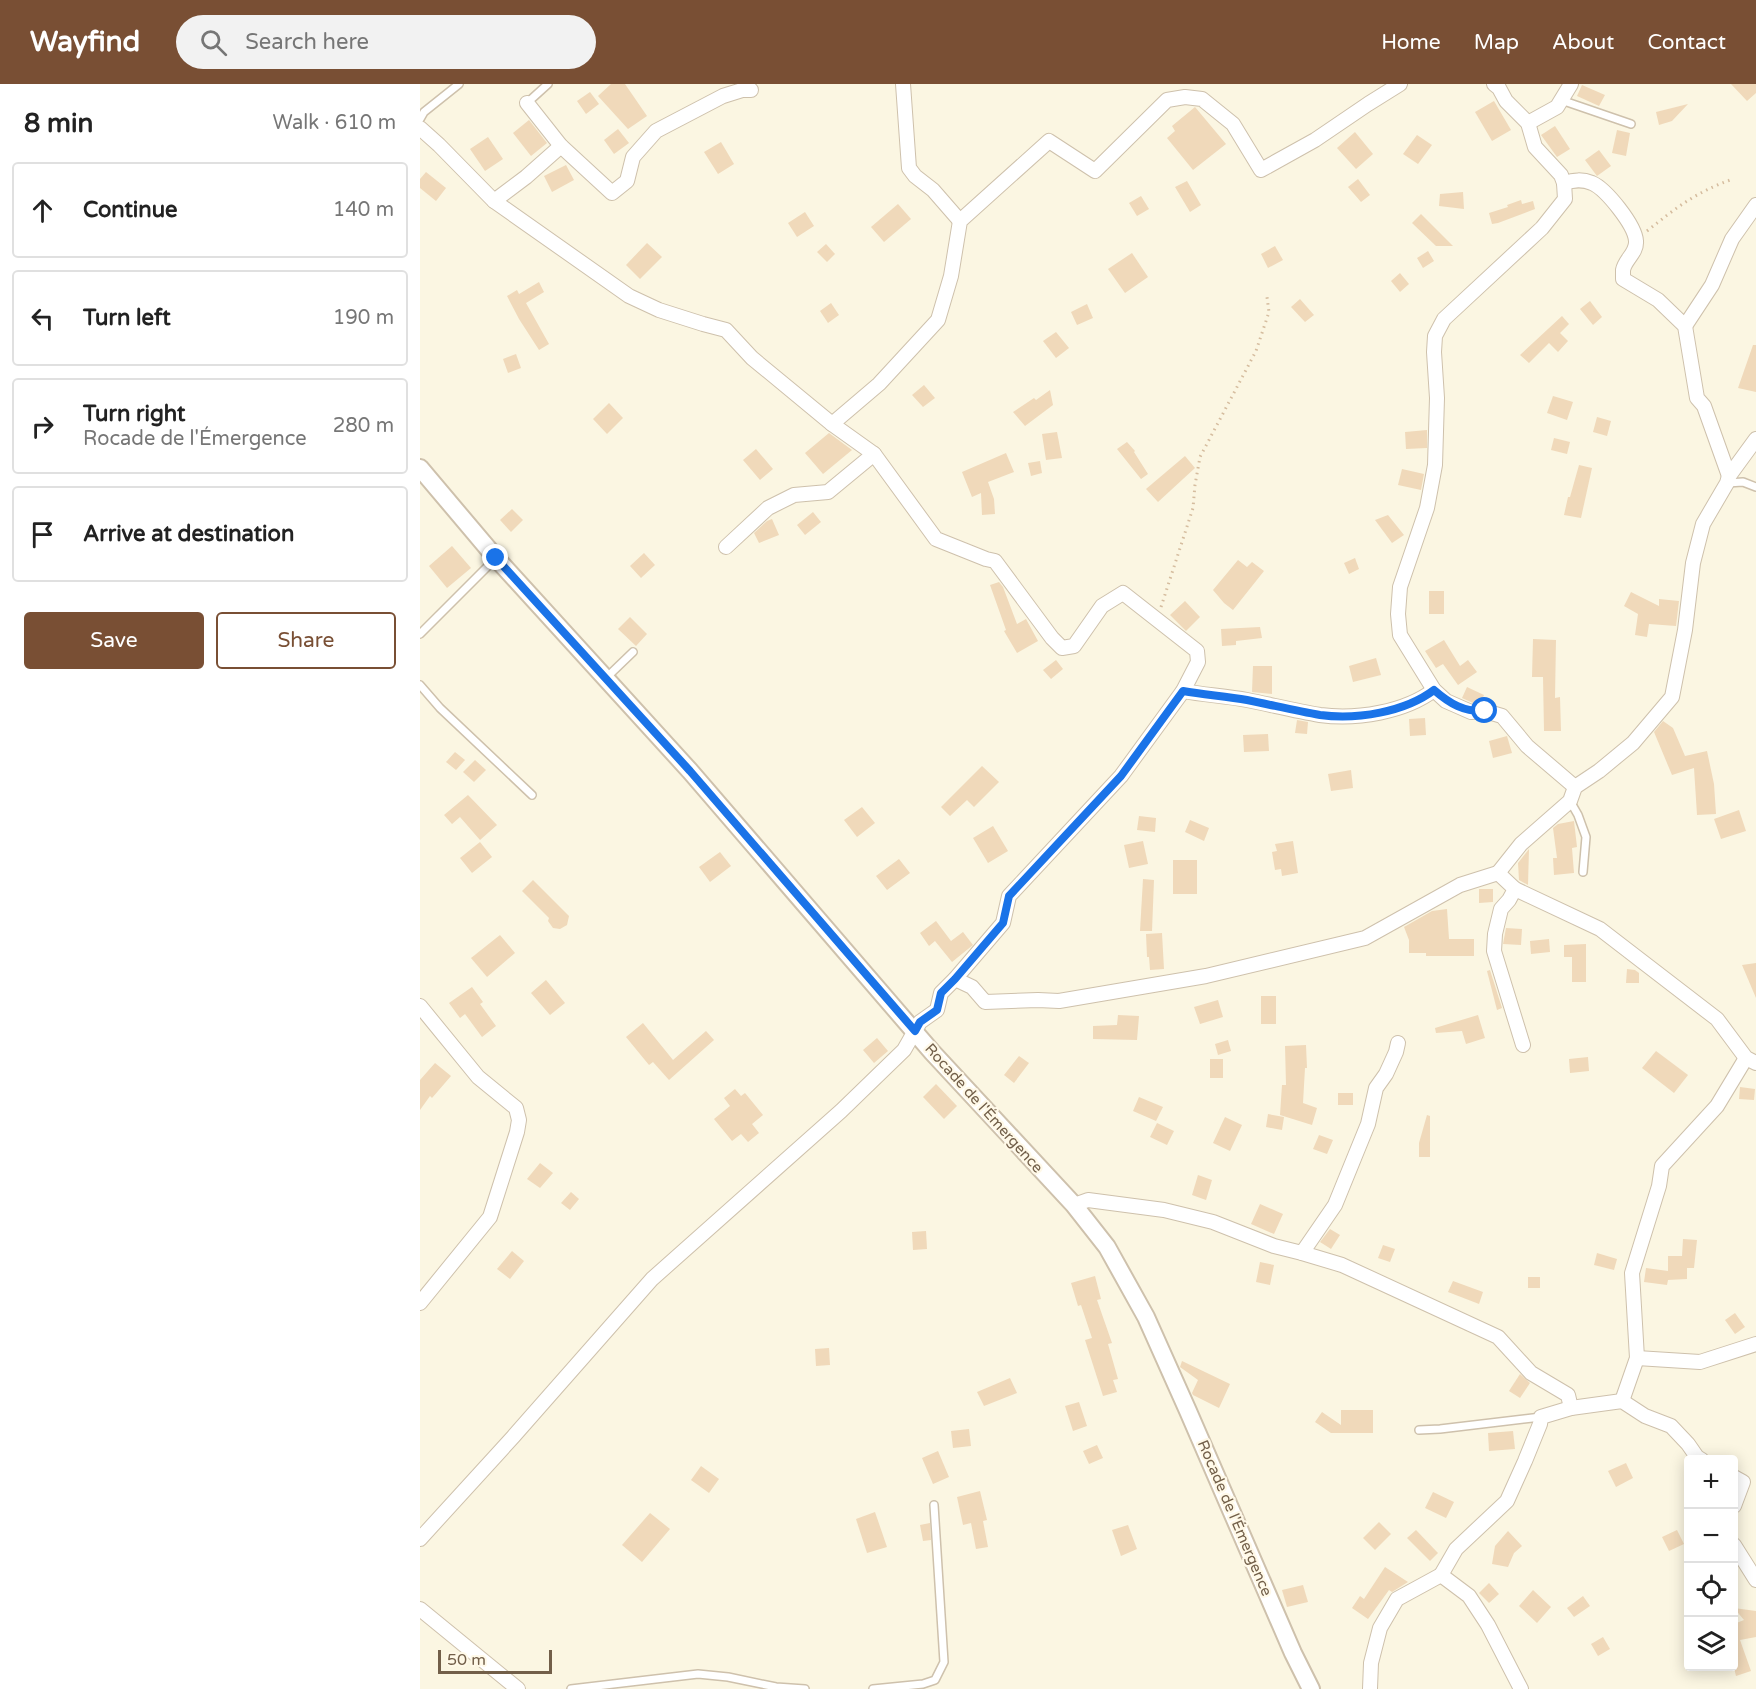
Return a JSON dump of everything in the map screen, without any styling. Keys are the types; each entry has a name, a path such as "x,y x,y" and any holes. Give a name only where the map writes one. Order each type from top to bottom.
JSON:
{"street":[{"path":"903,84 909,168 915,176 933,190 960,221"},
{"path":"832,424 879,384 938,320 951,276 960,221 1049,141 1095,171 1167,100 1185,97 1202,99 1233,124 1261,170 1315,140 1400,84"},
{"path":"1494,84 1506,101 1528,123 1535,147 1561,175 1565,199 1542,228 1444,319 1435,336 1437,398 1435,465 1426,508 1400,587 1398,614 1400,635 1434,690 1446,701 1471,712 1485,711 1502,716 1527,746 1575,787"},
{"path":"1528,123 1557,107 1571,84"},
{"path":"527,103 561,146 612,193 627,181 633,158 656,131 723,96 752,87"},
{"path":"420,128 494,201 629,296 659,310 726,330 752,358 832,424 874,454 936,539 995,561 1052,638 1062,648 1074,646 1102,606 1123,593 1197,651 1198,663 1183,691 1121,776 1009,896 1003,923 941,993 937,1010 920,1022 904,1050 841,1111 652,1279 420,1539"},
{"path":"494,201 561,146"},
{"path":"1564,183 1578,179 1592,183 1605,192 1632,226 1636,240 1635,250 1623,269 1623,279 1658,300 1685,326 1697,398 1704,406 1728,480"},
{"path":"1685,326 1712,285 1732,239 1756,205"},
{"path":"955,979 972,987 985,1002 1059,1001 1206,976 1365,938 1460,885 1498,873 1521,844 1570,801 1575,787 1633,743 1672,697 1685,630 1693,563 1703,524 1728,480 1756,439"},
{"path":"726,547 768,508 794,495 828,492 874,454"},
{"name":"Rocade de l'Émergence","path":"420,468 496,558 690,771 978,1103 1074,1205 1107,1247 1146,1317 1293,1653 1311,1689"},
{"path":"1183,691 1235,698 1321,715 1350,716 1399,709 1423,699 1434,690"},
{"path":"1498,873 1515,889 1600,929 1717,1019 1751,1060 1717,1106 1662,1166 1659,1186 1632,1273 1637,1358 1622,1401"},
{"path":"1515,889 1501,909 1495,934 1494,951 1523,1045"},
{"path":"420,1303 490,1217 518,1132 519,1120 516,1108 478,1077 422,1013"},
{"path":"1302,1253 1335,1205 1368,1124 1376,1088 1386,1074 1398,1043"},
{"path":"1074,1205 1088,1200 1164,1210 1214,1222 1274,1246 1342,1265 1498,1337 1531,1373 1568,1395 1570,1408"},
{"path":"1637,1358 1701,1362 1756,1344"},
{"path":"1370,1689 1371,1663 1380,1628 1396,1599 1441,1575 1456,1550 1507,1501 1541,1417 1570,1408 1622,1401 1645,1416 1671,1426 1696,1455"},
{"path":"1738,1496 1744,1481"},
{"path":"1738,1551 1756,1580"},
{"path":"1441,1575 1469,1596 1488,1625 1521,1689"},
{"path":"420,1609 518,1689"}],"lane":[{"path":"420,119 424,112 459,84"},
{"path":"527,103 548,84"},
{"path":"1562,100 1631,124"},
{"path":"1728,480 1756,487"},
{"path":"420,634 496,558"},
{"path":"605,679 633,652"},
{"path":"420,684 440,708 532,795"},
{"path":"1570,801 1586,837 1583,872"},
{"path":"1419,1430 1541,1417"},
{"path":"873,1689 922,1684 935,1680 944,1662 934,1505"},
{"path":"572,1689 698,1674 728,1677 776,1687 805,1689"}],"path":[{"path":"1636,240 1680,204 1710,186 1733,179"},
{"path":"1157,620 1193,508 1200,457 1256,351 1269,312 1268,297"}],"building":[{"path":"611,84 625,84 647,116 628,129 598,96"},
{"path":"1731,84 1756,84 1756,93 1747,101"},
{"path":"1582,85 1605,95 1599,106 1577,96"},
{"path":"590,92 599,104 586,114 577,101"},
{"path":"1494,101 1511,130 1492,141 1475,112"},
{"path":"1688,104 1672,121 1659,125 1656,112"},
{"path":"1195,107 1226,144 1193,170 1167,138 1175,131 1172,126"},
{"path":"529,120 547,143 531,156 513,133"},
{"path":"1555,126 1570,149 1557,157 1541,135"},
{"path":"618,129 629,143 614,154 604,140"},
{"path":"1617,130 1630,133 1626,156 1612,153"},
{"path":"1355,132 1373,154 1356,169 1337,148"},
{"path":"1417,135 1432,145 1418,164 1403,154"},
{"path":"488,137 503,159 485,171 470,149"},
{"path":"721,142 734,164 718,174 704,152"},
{"path":"1599,150 1611,166 1597,176 1585,160"},
{"path":"566,165 574,180 552,192 544,176"},
{"path":"426,172 446,188 436,201 420,188 420,179"},
{"path":"1358,179 1370,195 1361,202 1348,187"},
{"path":"1187,181 1201,205 1190,212 1175,187"},
{"path":"1463,192 1464,209 1439,206 1440,194"},
{"path":"1141,196 1149,209 1137,216 1129,203"},
{"path":"1521,200 1522,204 1533,201 1535,209 1492,224 1489,213"},
{"path":"898,204 911,219 884,242 871,227"},
{"path":"805,212 814,226 797,237 788,223"},
{"path":"1421,214 1453,246 1436,246 1412,223"},
{"path":"647,243 662,257 640,279 626,265"},
{"path":"826,244 835,254 827,262 817,252"},
{"path":"1275,246 1283,260 1268,268 1261,254"},
{"path":"1428,251 1434,261 1423,268 1417,258"},
{"path":"1132,253 1148,277 1125,293 1108,269"},
{"path":"1400,273 1409,284 1400,292 1391,281"},
{"path":"539,282 544,292 526,303 549,344 539,350 507,296 517,290 519,294"},
{"path":"1300,299 1314,315 1305,322 1291,307"},
{"path":"1590,301 1602,317 1593,325 1580,309"},
{"path":"831,303 839,315 828,323 820,311"},
{"path":"1087,304 1093,318 1077,325 1071,312"},
{"path":"1562,316 1569,324 1560,333 1568,341 1558,352 1549,343 1529,363 1520,355"},
{"path":"1056,332 1069,348 1056,358 1043,341"},
{"path":"1753,345 1756,345 1756,392 1738,388"},
{"path":"516,354 521,368 508,373 503,359"},
{"path":"924,385 935,398 923,407 912,395"},
{"path":"1050,390 1053,405 1025,426 1013,412"},
{"path":"1553,396 1573,402 1567,420 1547,413"},
{"path":"609,403 623,418 607,434 593,419"},
{"path":"1597,417 1611,421 1607,436 1593,432"},
{"path":"1427,430 1427,448 1406,449 1405,432"},
{"path":"1057,432 1062,458 1046,460 1042,434"},
{"path":"829,433 852,450 823,474 805,453"},
{"path":"1554,438 1570,442 1567,454 1551,450"},
{"path":"1127,442 1148,474 1141,479 1117,449"},
{"path":"756,449 773,469 760,480 743,460"},
{"path":"1006,453 1014,472 988,482 994,499 995,514 982,515 981,493 972,497 962,472"},
{"path":"1185,456 1195,468 1158,502 1146,489"},
{"path":"1040,461 1042,473 1031,476 1028,463"},
{"path":"1579,465 1592,468 1581,518 1564,515"},
{"path":"1402,469 1424,474 1421,490 1398,485"},
{"path":"512,509 523,520 511,532 500,520"},
{"path":"813,512 821,522 805,535 797,525"},
{"path":"1388,515 1404,535 1392,543 1375,520"},
{"path":"772,519 779,535 759,543 754,533"},
{"path":"452,546 471,568 447,588 429,566"},
{"path":"644,553 655,565 641,578 630,566"},
{"path":"1355,558 1359,569 1349,574 1344,563"},
{"path":"1238,560 1247,567 1252,562 1264,571 1233,610 1213,590"},
{"path":"999,582 1017,624 1026,619 1038,641 1017,653 1004,631 1006,630 990,585"},
{"path":"1429,591 1444,591 1444,614 1429,614"},
{"path":"1631,592 1659,606 1659,599 1679,601 1676,626 1649,624 1647,637 1635,635 1638,614 1624,606"},
{"path":"1185,601 1200,617 1186,631 1170,615"},
{"path":"630,617 647,634 636,646 618,629"},
{"path":"1260,627 1262,638 1236,641 1236,645 1222,646 1221,629"},
{"path":"1533,639 1556,640 1555,698 1560,697 1561,731 1544,731 1543,677 1532,677"},
{"path":"1444,640 1460,666 1468,660 1477,672 1458,685 1443,664 1436,668 1425,651"},
{"path":"1376,658 1381,675 1353,682 1349,666"},
{"path":"1056,660 1063,669 1051,679 1043,670"},
{"path":"1253,666 1272,666 1272,694 1252,692"},
{"path":"1467,687 1484,695 1481,702 1473,703 1462,698"},
{"path":"1425,718 1426,735 1410,736 1409,719"},
{"path":"1297,720 1308,722 1307,734 1295,733"},
{"path":"1663,721 1673,728 1685,756 1707,751 1714,784 1716,814 1697,815 1694,768 1672,775 1654,732"},
{"path":"1268,734 1269,751 1244,752 1243,735"},
{"path":"1507,736 1512,753 1493,758 1489,741"},
{"path":"455,752 465,760 456,770 446,762"},
{"path":"475,760 486,770 474,782 463,772"},
{"path":"982,766 999,782 974,807 967,800 950,816 941,807"},
{"path":"1351,770 1353,788 1331,791 1328,774"},
{"path":"468,795 497,825 480,840 460,817 452,824 444,815"},
{"path":"862,807 875,823 857,837 844,820"},
{"path":"1739,810 1746,831 1721,839 1714,819"},
{"path":"1139,816 1156,818 1155,832 1137,830"},
{"path":"1190,820 1209,828 1204,841 1185,832"},
{"path":"1574,821 1577,847 1572,848 1574,873 1554,875 1553,858 1557,858 1553,828 1558,824"},
{"path":"993,826 1008,851 988,863 973,838"},
{"path":"1143,841 1148,864 1129,868 1124,845"},
{"path":"1293,841 1298,873 1282,876 1281,869 1275,870 1272,852 1277,851 1275,844"},
{"path":"480,842 492,857 472,873 460,858"},
{"path":"1529,849 1528,885 1519,880 1518,863"},
{"path":"720,852 731,866 710,882 699,867"},
{"path":"899,859 910,873 887,890 876,876"},
{"path":"1173,860 1197,860 1197,894 1173,894"},
{"path":"1143,879 1154,880 1152,931 1140,931"},
{"path":"533,880 569,916 567,925 560,929 553,928 548,921 549,918 522,891"},
{"path":"1479,889 1493,889 1493,902 1479,903"},
{"path":"1447,909 1449,939 1474,939 1474,956 1426,956 1426,953 1409,953 1409,940 1404,927 1432,911"},
{"path":"936,921 951,941 963,932 973,945 952,962 935,941 929,946 920,933"},
{"path":"1506,928 1522,929 1521,945 1503,944"},
{"path":"1162,933 1164,969 1150,970 1146,934"},
{"path":"500,935 515,953 487,977 471,958"},
{"path":"1549,939 1550,952 1531,954 1530,941"},
{"path":"1586,944 1586,982 1572,982 1572,957 1564,957 1564,945"},
{"path":"1756,963 1756,998 1742,965"},
{"path":"1627,969 1639,973 1639,983 1626,983"},
{"path":"1490,970 1502,1008 1497,1010 1487,971"},
{"path":"546,980 565,1003 550,1015 531,993"},
{"path":"472,987 483,1002 480,1004 496,1026 482,1037 465,1014 460,1018 449,1003"},
{"path":"1261,996 1276,996 1276,1024 1261,1024"},
{"path":"1218,1000 1223,1017 1200,1024 1194,1007"},
{"path":"1118,1015 1139,1016 1137,1040 1093,1039 1093,1026 1117,1025"},
{"path":"1478,1015 1485,1038 1466,1044 1462,1031 1436,1033 1435,1028"},
{"path":"643,1023 673,1060 706,1031 714,1040 669,1080 653,1062 649,1065 626,1037"},
{"path":"877,1038 888,1051 874,1063 863,1050"},
{"path":"1228,1040 1231,1051 1218,1055 1215,1044"},
{"path":"1306,1045 1307,1068 1305,1068 1303,1103 1317,1108 1312,1125 1280,1115 1282,1085 1286,1085 1285,1046"},
{"path":"1656,1051 1688,1075 1674,1093 1642,1068"},
{"path":"1019,1056 1029,1063 1014,1083 1004,1075"},
{"path":"1588,1057 1589,1071 1570,1073 1569,1059"},
{"path":"1210,1059 1223,1059 1223,1078 1210,1078"},
{"path":"435,1063 451,1076 432,1098 430,1096 420,1110 420,1080"},
{"path":"936,1084 957,1106 944,1119 923,1097"},
{"path":"1740,1087 1755,1089 1754,1100 1739,1099"},
{"path":"735,1089 741,1096 745,1093 763,1115 752,1124 759,1133 748,1142 741,1134 732,1141 714,1119 730,1106 724,1098"},
{"path":"1338,1093 1353,1093 1353,1105 1338,1105"},
{"path":"1139,1097 1163,1107 1156,1121 1133,1111"},
{"path":"1268,1114 1284,1117 1282,1130 1266,1127"},
{"path":"1427,1115 1430,1116 1430,1157 1419,1157 1419,1143"},
{"path":"1225,1117 1242,1125 1230,1151 1213,1143"},
{"path":"1157,1123 1174,1131 1167,1145 1150,1137"},
{"path":"1319,1135 1333,1140 1327,1154 1313,1149"},
{"path":"540,1163 553,1173 540,1188 527,1179"},
{"path":"1198,1175 1212,1180 1206,1200 1192,1195"},
{"path":"571,1192 579,1199 570,1210 561,1203"},
{"path":"1260,1204 1283,1214 1274,1234 1251,1224"},
{"path":"1330,1229 1340,1235 1331,1249 1320,1242"},
{"path":"926,1231 927,1249 913,1250 912,1232"},
{"path":"1683,1239 1697,1240 1694,1268 1687,1268 1687,1279 1668,1280 1667,1285 1644,1282 1646,1268 1668,1271 1668,1256 1682,1256"},
{"path":"1383,1245 1395,1249 1390,1262 1378,1258"},
{"path":"512,1251 524,1261 510,1279 497,1269"},
{"path":"1597,1253 1617,1259 1614,1270 1594,1265"},
{"path":"1260,1262 1274,1265 1270,1285 1256,1282"},
{"path":"1095,1276 1101,1299 1097,1300 1112,1343 1108,1344 1118,1379 1113,1380 1117,1392 1103,1396 1085,1340 1092,1338 1071,1283"},
{"path":"1528,1277 1540,1277 1540,1288 1528,1288"},
{"path":"1453,1281 1483,1292 1479,1304 1448,1292"},
{"path":"1735,1313 1745,1327 1735,1334 1725,1320"},
{"path":"829,1348 830,1365 816,1366 815,1349"},
{"path":"1182,1361 1230,1384 1219,1408 1193,1395 1198,1380 1180,1367"},
{"path":"1520,1374 1530,1383 1520,1398 1509,1391"},
{"path":"1010,1378 1017,1393 984,1406 977,1392"},
{"path":"1079,1402 1087,1426 1073,1431 1065,1406"},
{"path":"1341,1410 1373,1410 1373,1433 1331,1433 1315,1422 1322,1412 1341,1425"},
{"path":"969,1429 971,1446 953,1448 951,1431"},
{"path":"1513,1431 1515,1449 1489,1451 1488,1433"},
{"path":"1097,1445 1103,1458 1089,1464 1083,1451"},
{"path":"938,1451 949,1477 933,1484 922,1458"},
{"path":"1626,1463 1633,1478 1616,1487 1608,1471"},
{"path":"701,1466 719,1479 709,1493 691,1480"},
{"path":"980,1491 987,1520 983,1521 988,1547 976,1549 971,1523 963,1525 957,1497"},
{"path":"1433,1492 1454,1502 1446,1518 1425,1508"},
{"path":"875,1512 887,1547 867,1553 856,1519"},
{"path":"650,1513 670,1529 642,1562 622,1545"},
{"path":"1379,1522 1391,1534 1375,1550 1363,1538"},
{"path":"930,1523 931,1540 923,1541 920,1525"},
{"path":"1128,1525 1137,1549 1121,1556 1112,1530"},
{"path":"1416,1530 1438,1553 1430,1561 1407,1538"},
{"path":"1677,1530 1684,1544 1669,1551 1662,1537"},
{"path":"1508,1531 1522,1546 1514,1553 1508,1567 1492,1564 1495,1546"},
{"path":"1385,1567 1408,1582 1392,1592 1389,1590 1368,1619 1352,1608 1360,1596 1364,1599"},
{"path":"1489,1583 1499,1594 1489,1603 1479,1593"},
{"path":"1303,1585 1308,1602 1287,1607 1282,1590"},
{"path":"1533,1590 1551,1607 1537,1623 1519,1606"},
{"path":"1583,1596 1590,1606 1574,1617 1567,1608"},
{"path":"1738,1609 1756,1611 1756,1637 1740,1640 1751,1671 1736,1676 1735,1671 1738,1671 1738,1622 1744,1620 1738,1613"},
{"path":"1603,1637 1610,1649 1598,1656 1591,1644"}],"route":[{"path":"496,558 690,771 915,1031 920,1022 937,1010 941,993 1003,923 1009,896 1121,776 1183,691 1235,698 1321,715 1350,716 1399,709 1423,699 1434,690 1446,701 1471,712 1485,711"}]}
